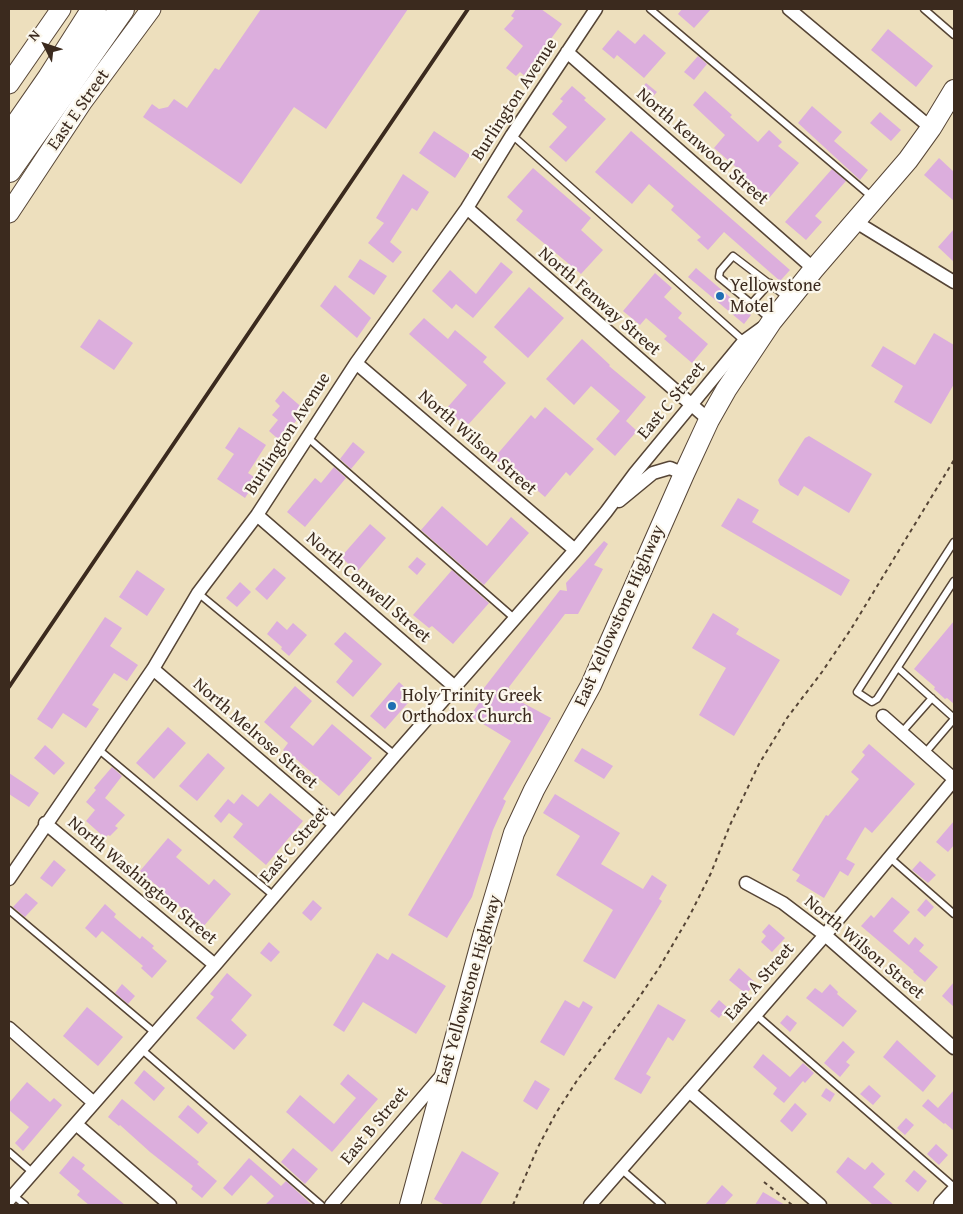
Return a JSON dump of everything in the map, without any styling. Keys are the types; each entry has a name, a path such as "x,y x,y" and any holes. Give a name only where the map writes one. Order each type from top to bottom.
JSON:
{"highway":[{"path":"9,137 50,78 94,9"},
{"path":"9,170 122,9"},
{"path":"9,127 50,78"}],"main road":[{"path":"9,84 61,9"},
{"name":"East E Street","path":"9,212 83,102 150,9"},
{"name":"East Yellowstone Highway","path":"410,1205 483,936 514,833 534,790 591,685 709,420 726,390 772,321 814,268 908,160 931,128 954,90"}],"street":[{"name":"Burlington Avenue","path":"9,879 45,823 153,669 198,593 257,514 356,363 467,208 512,135 596,9"},
{"path":"789,9 931,128"},
{"name":"North Kenwood Street","path":"567,52 814,268"},
{"name":"North Fenway Street","path":"467,208 709,420"},
{"path":"856,222 954,282"},
{"name":"East C Street","path":"11,1198 575,550 635,473 744,341 772,321"},
{"name":"North Wilson Street","path":"356,363 575,550"},
{"name":"East C Street","path":"606,512 653,473 670,468 684,474"},
{"name":"North Conwell Street","path":"257,514 456,688"},
{"name":"North Melrose Street","path":"153,669 335,825"},
{"path":"883,716 954,779"},
{"name":"East A Street","path":"590,1205 825,934 954,779"},
{"name":"North Washington Street","path":"45,823 215,965"},
{"name":"North Wilson Street","path":"746,883 783,903 825,934 954,1048"},
{"path":"9,1028 94,1103"},
{"name":"East B Street","path":"331,1205 446,1069"},
{"path":"689,1091 820,1205"},
{"path":"76,1124 170,1205"}],"lane":[{"path":"650,9 875,200"},
{"path":"924,9 954,35"},
{"path":"512,135 744,341"},
{"path":"772,321 719,277 720,271 732,256 790,299"},
{"path":"751,304 770,283"},
{"path":"307,436 514,618"},
{"path":"954,542 856,692 872,702 877,699 954,581"},
{"path":"198,593 395,755"},
{"path":"898,668 954,719 926,753"},
{"path":"902,732 932,698"},
{"path":"97,748 274,896"},
{"path":"889,857 954,914"},
{"path":"9,910 155,1033"},
{"path":"755,1014 952,1195"},
{"path":"141,1049 321,1205"},
{"path":"9,1152 32,1172"},
{"path":"621,1169 662,1205"},
{"path":"11,1198 25,1205"}],"path":[{"path":"513,1205 538,1146 556,1112 578,1079 634,1005 659,968 690,915 759,764 787,718 822,672 850,629 954,460"},
{"path":"764,1182 792,1205"}],"building":[{"path":"261,9 408,9 326,129 294,107 241,184 143,117 152,104 159,109 168,107 174,99 187,108 215,68 219,70"},
{"path":"516,9 541,9 562,24 544,48 550,53 540,64 537,62 526,77 520,72 516,76 506,68 523,46 504,29 514,18 511,16"},
{"path":"682,9 711,9 694,28 678,14"},
{"path":"888,29 933,66 916,87 871,50"},
{"path":"618,30 635,44 644,34 666,53 644,78 617,55 614,59 602,49"},
{"path":"698,56 707,64 694,80 684,72"},
{"path":"646,83 657,92 648,102 638,93"},
{"path":"572,86 586,98 584,100 606,119 566,162 549,147 567,127 552,114 563,101 560,99"},
{"path":"705,91 758,142 769,130 782,142 778,146 799,163 764,204 746,189 749,185 733,171 736,167 714,148 725,135 693,105"},
{"path":"812,106 842,132 834,141 868,170 860,180 798,123"},
{"path":"880,112 901,130 891,141 870,123"},
{"path":"434,131 470,155 455,178 419,153"},
{"path":"631,131 790,270 780,281 724,232 708,250 697,240 701,237 671,210 674,206 649,184 632,204 595,172"},
{"path":"939,158 954,172 954,201 924,175"},
{"path":"533,168 591,218 581,230 603,250 581,274 516,220 523,211 507,197"},
{"path":"832,169 846,181 815,216 822,222 806,240 785,222"},
{"path":"403,174 429,192 417,211 412,208 390,242 402,252 393,263 368,243 384,223 376,218"},
{"path":"954,229 954,262 938,247"},
{"path":"360,259 387,276 374,295 348,277"},
{"path":"501,262 513,272 473,318 456,304 452,309 432,291 450,270 476,294"},
{"name":"Yellowstone Motel","path":"696,268 751,315 744,324 688,277"},
{"path":"655,273 672,288 664,297 682,313 678,318 708,344 692,363 664,339 667,336 646,318 640,325 623,311"},
{"path":"335,285 371,318 357,338 320,306"},
{"path":"529,287 564,318 528,358 494,327"},
{"path":"424,318 448,339 455,330 487,357 483,362 506,383 466,427 446,409 467,385 409,334"},
{"path":"99,319 133,343 114,370 80,347"},
{"path":"934,333 954,345 954,384 931,424 894,402 903,386 871,366 883,346 915,365"},
{"path":"582,339 609,366 646,397 626,421 637,431 615,456 596,439 620,411 591,386 574,405 546,379"},
{"path":"283,391 305,410 287,432 293,438 286,446 269,431 278,420 272,415 280,406 275,401"},
{"path":"545,407 594,449 570,476 566,472 545,497 518,474 516,476 494,458 531,415 535,419"},
{"path":"239,427 266,445 248,473 257,479 245,498 217,479 234,454 225,448"},
{"path":"809,436 872,474 849,513 804,486 798,496 780,485 778,480 805,438"},
{"path":"353,442 365,452 351,469 340,459"},
{"path":"334,467 346,478 305,527 287,512 315,478 321,483"},
{"path":"738,498 759,510 752,522 850,580 841,596 721,526"},
{"path":"442,506 487,546 511,517 529,533 484,585 421,530"},
{"path":"370,524 386,538 357,572 341,557"},
{"path":"604,541 608,544 594,565 603,569 578,614 565,614 509,687 512,697 551,718 503,799 506,801 493,830 472,897 447,938 408,915 511,741 470,716 481,700 477,697 560,590 567,591 566,583"},
{"path":"417,557 426,564 417,575 408,567"},
{"path":"274,568 286,578 267,600 255,589"},
{"path":"137,570 165,589 147,616 119,597"},
{"path":"452,570 489,603 453,644 432,626 429,628 413,615"},
{"path":"240,582 251,592 237,607 226,598"},
{"path":"713,613 739,629 736,634 780,660 734,736 699,715 726,668 692,648"},
{"path":"105,617 122,628 110,646 138,665 127,681 114,673 92,705 99,709 86,728 63,713 52,729 37,719"},
{"path":"277,621 287,630 293,623 307,635 289,656 267,634"},
{"path":"954,621 954,704 947,698 945,699 934,689 935,687 914,669"},
{"path":"345,632 382,664 353,697 336,682 353,661 334,644"},
{"name":"Holy Trinity Greek Orthodox Church","path":"399,682 414,696 385,729 370,716"},
{"path":"295,686 312,701 290,727 313,746 332,724 372,758 339,796 283,750 288,743 264,722"},
{"path":"168,727 186,743 154,779 136,763"},
{"path":"869,744 915,784 872,833 865,827 846,859 855,864 848,876 840,871 824,898 796,881 800,875 792,870 826,815 828,816 859,779 851,772 865,755 862,752"},
{"path":"45,745 65,763 54,775 34,758"},
{"path":"582,748 613,766 604,779 574,761"},
{"path":"208,753 225,768 197,801 179,786"},
{"path":"112,767 122,776 105,798 125,815 115,826 118,828 105,838 86,821 95,810 86,802 96,790 94,788"},
{"path":"9,773 39,793 29,807 9,794"},
{"path":"270,793 303,821 266,865 233,837 243,824 229,813 221,823 214,816 228,799 234,804 242,794 258,807"},
{"path":"555,794 620,833 601,864 643,889 652,875 667,885 659,899 662,901 615,979 583,961 613,910 556,875 580,836 543,813"},
{"path":"954,821 954,845 948,852 936,842"},
{"path":"168,838 182,850 176,857 209,885 214,879 231,894 203,927 140,871"},
{"path":"54,860 66,870 52,887 40,878"},
{"path":"920,861 936,875 928,883 912,870"},
{"path":"26,893 38,903 25,917 13,907"},
{"path":"892,897 910,912 893,931 909,945 915,937 924,945 919,951 938,967 925,982 861,926 871,915 874,918"},
{"path":"926,899 934,907 925,917 917,910"},
{"path":"313,900 322,908 311,921 302,913"},
{"path":"105,904 116,914 114,917 140,939 142,936 167,961 152,978 141,968 143,966 102,931 96,938 85,928"},
{"path":"769,924 785,938 772,952 761,942 766,936 762,932"},
{"path":"269,942 280,952 271,962 260,953"},
{"path":"377,953 388,960 392,953 446,986 416,1034 363,1002 344,1032 333,1025"},
{"path":"739,968 756,983 746,994 729,980"},
{"path":"227,973 252,995 231,1020 247,1035 234,1050 196,1018 214,997 210,994"},
{"path":"954,982 954,1007 942,996"},
{"path":"122,984 135,996 128,1004 115,993"},
{"path":"830,984 838,992 837,994 857,1011 843,1027 806,998 815,988 822,993"},
{"path":"565,1000 579,1008 583,1001 593,1007 564,1056 540,1042"},
{"path":"719,1000 728,1008 719,1018 710,1011"},
{"path":"658,1004 686,1020 673,1041 668,1037 646,1074 651,1077 641,1094 614,1079"},
{"path":"87,1007 123,1037 98,1066 63,1036"},
{"path":"787,1015 797,1023 790,1032 780,1023"},
{"path":"897,1040 936,1076 923,1092 883,1057"},
{"path":"843,1041 855,1052 846,1062 850,1065 840,1077 824,1063"},
{"path":"763,1054 790,1077 803,1063 814,1073 805,1083 803,1081 784,1103 773,1094 777,1088 753,1067"},
{"path":"144,1070 165,1088 154,1101 134,1083"},
{"path":"348,1074 378,1099 332,1152 286,1112 300,1095 334,1124 356,1098 340,1084"},
{"path":"535,1080 550,1089 537,1110 523,1101"},
{"path":"27,1082 50,1102 54,1098 62,1105 23,1151 15,1143 29,1127 9,1110 9,1103"},
{"path":"869,1085 881,1096 873,1105 860,1094"},
{"path":"826,1088 835,1094 830,1102 821,1096"},
{"path":"954,1090 954,1131 922,1106 928,1099 938,1108"},
{"path":"122,1099 199,1162 197,1164 217,1181 202,1198 191,1189 193,1186 108,1117"},
{"path":"795,1103 807,1114 792,1132 780,1121"},
{"path":"188,1105 208,1123 198,1134 178,1117"},
{"path":"906,1118 914,1125 905,1135 897,1128"},
{"path":"936,1144 948,1155 939,1165 927,1154"},
{"path":"293,1148 318,1169 305,1184 281,1162"},
{"path":"462,1151 499,1173 480,1205 445,1205 434,1199"},
{"path":"73,1156 85,1165 82,1169 125,1205 89,1205 77,1195 80,1191 59,1173"},
{"path":"848,1157 865,1170 872,1162 885,1174 873,1187 894,1205 873,1205 836,1172"},
{"path":"249,1158 281,1186 286,1181 312,1205 265,1205 274,1196 251,1175 232,1196 223,1188"},
{"path":"914,1170 927,1181 918,1192 905,1181"},
{"path":"722,1185 733,1195 724,1205 705,1205"},
{"path":"763,1192 785,1205 755,1205"}],"railway":[{"path":"9,687 468,9"}],"place":[{"name":"Yellowstone Motel","path":"720,296"},
{"name":"Holy Trinity Greek Orthodox Church","path":"392,706"}]}
